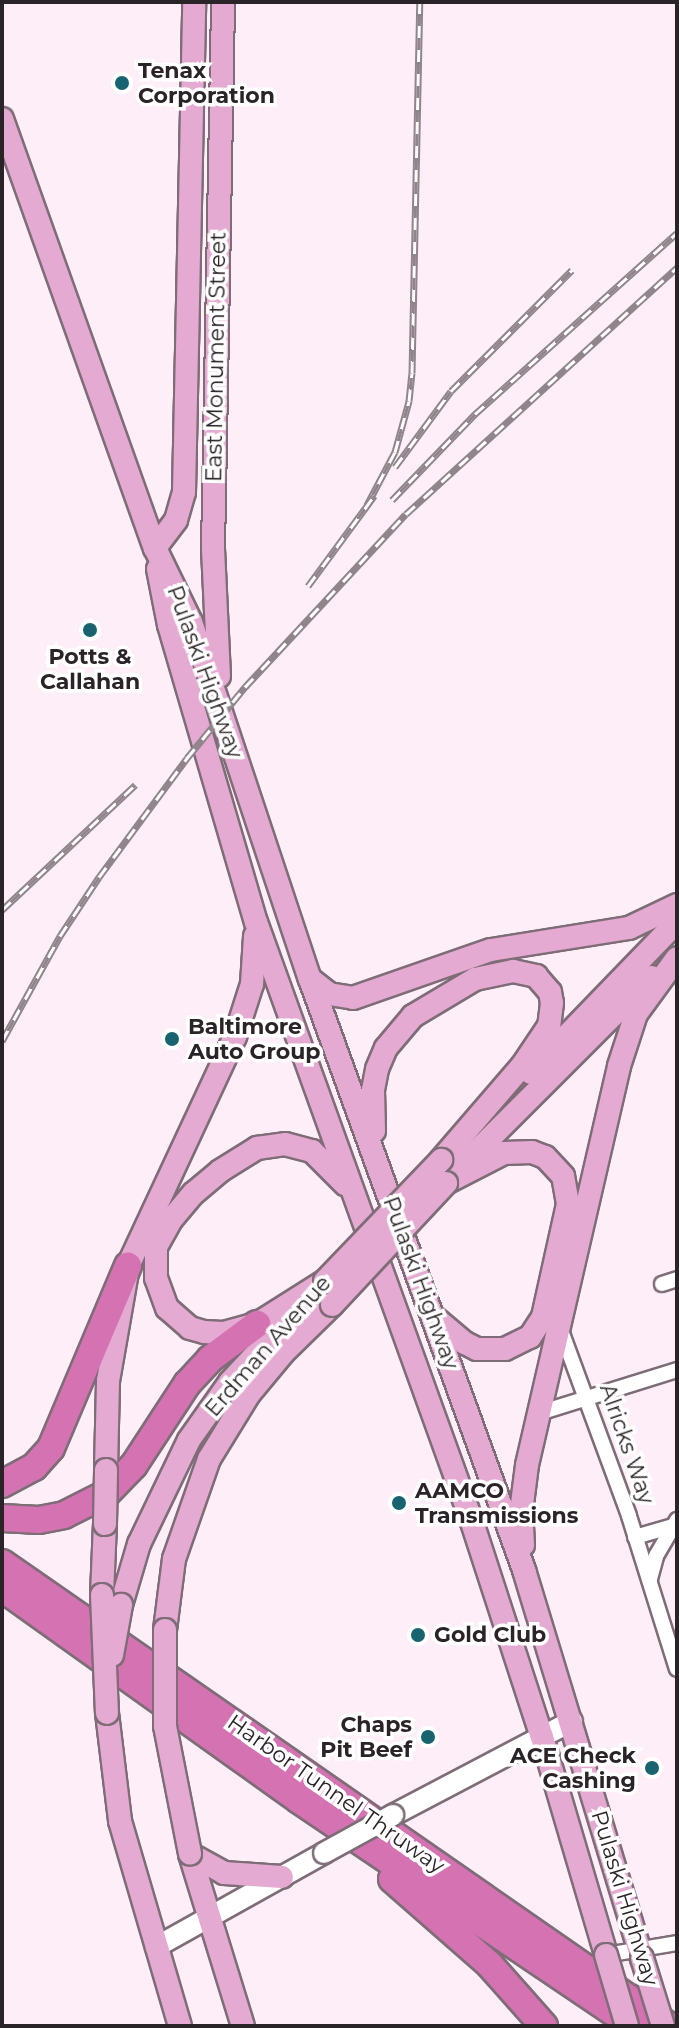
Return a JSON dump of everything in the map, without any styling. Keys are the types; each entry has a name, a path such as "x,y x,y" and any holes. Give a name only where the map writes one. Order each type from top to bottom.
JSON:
{"highway":[{"path":"2,1484 19,1478 34,1467 51,1448 128,1266"},
{"path":"2,1518 39,1520 64,1515 106,1494 134,1465 187,1384 210,1359 257,1324"},
{"name":"Harbor Tunnel Thruway","path":"2,1563 666,2026"},
{"name":"Harbor Tunnel Thruway","path":"2,1588 299,1800 634,2026"},
{"path":"299,1800 489,1964 544,2026"}],"main road":[{"name":"East Monument Street","path":"155,548 176,520 184,492 194,2"},
{"name":"East Monument Street","path":"223,2 213,550 214,621 223,712"},
{"name":"Pulaski Highway","path":"2,119 155,548 191,622 310,979 524,1570 572,1721 638,1952 666,2026"},
{"name":"Pulaski Highway","path":"155,548 169,625 256,922 445,1450 542,1737 627,2026"},
{"path":"310,979 329,994 353,998 491,950 629,928 677,905"},
{"path":"111,1600 105,1524 108,1381 128,1266 235,1037 252,984 256,922"},
{"name":"Erdman Avenue","path":"180,2026 120,1821 107,1713 111,1600 189,1440 230,1382 441,1160 677,922"},
{"path":"524,1570 523,1490 627,1040 636,1014 677,955"},
{"name":"Erdman Avenue","path":"243,2026 190,1854 165,1726 165,1630 174,1559 209,1459 249,1394 283,1353 446,1183 677,955"},
{"path":"380,1172 372,1115 373,1090 386,1048 399,1031 433,1001 475,979 513,971 536,976 550,992 549,1026 522,1066 441,1160"},
{"path":"325,1281 257,1324 223,1333 204,1332 190,1328 167,1308 159,1294 154,1263 156,1247 171,1220 220,1171 242,1155 270,1144 312,1151 353,1193"},
{"path":"433,1316 465,1343 477,1349 505,1349 530,1337 543,1317 568,1204 563,1176 545,1157 532,1152 504,1153 446,1183"},
{"path":"445,1450 478,1438"},
{"path":"190,1854 224,1873 282,1877"}],"street":[{"name":"Alricks Way","path":"560,1328 587,1396 650,1579 677,1669"},
{"path":"539,1413 677,1370"},
{"path":"635,1537 673,1524"},
{"path":"650,1579 656,1556 673,1524"},
{"path":"156,1947 393,1815 572,1721"},
{"path":"606,1955 677,1943"}],"railway":[{"path":"367,505 395,452 409,401 412,373 420,2"},
{"path":"392,500 475,414 677,233"},
{"path":"2,1041 60,936 99,877 187,758 245,687 406,514 677,267"},
{"path":"395,467 451,391 572,270"},
{"path":"308,586 374,496"},
{"path":"2,910 135,785"}],"place":[{"name":"Tenax Corporation","path":"122,83"},
{"name":"Potts & Callahan","path":"90,630"},
{"name":"Baltimore Auto Group","path":"172,1039"},
{"name":"AAMCO Transmissions","path":"399,1503"},
{"name":"Gold Club","path":"418,1635"},
{"name":"Chaps Pit Beef","path":"428,1737"},
{"name":"ACE Check Cashing","path":"652,1768"}]}
